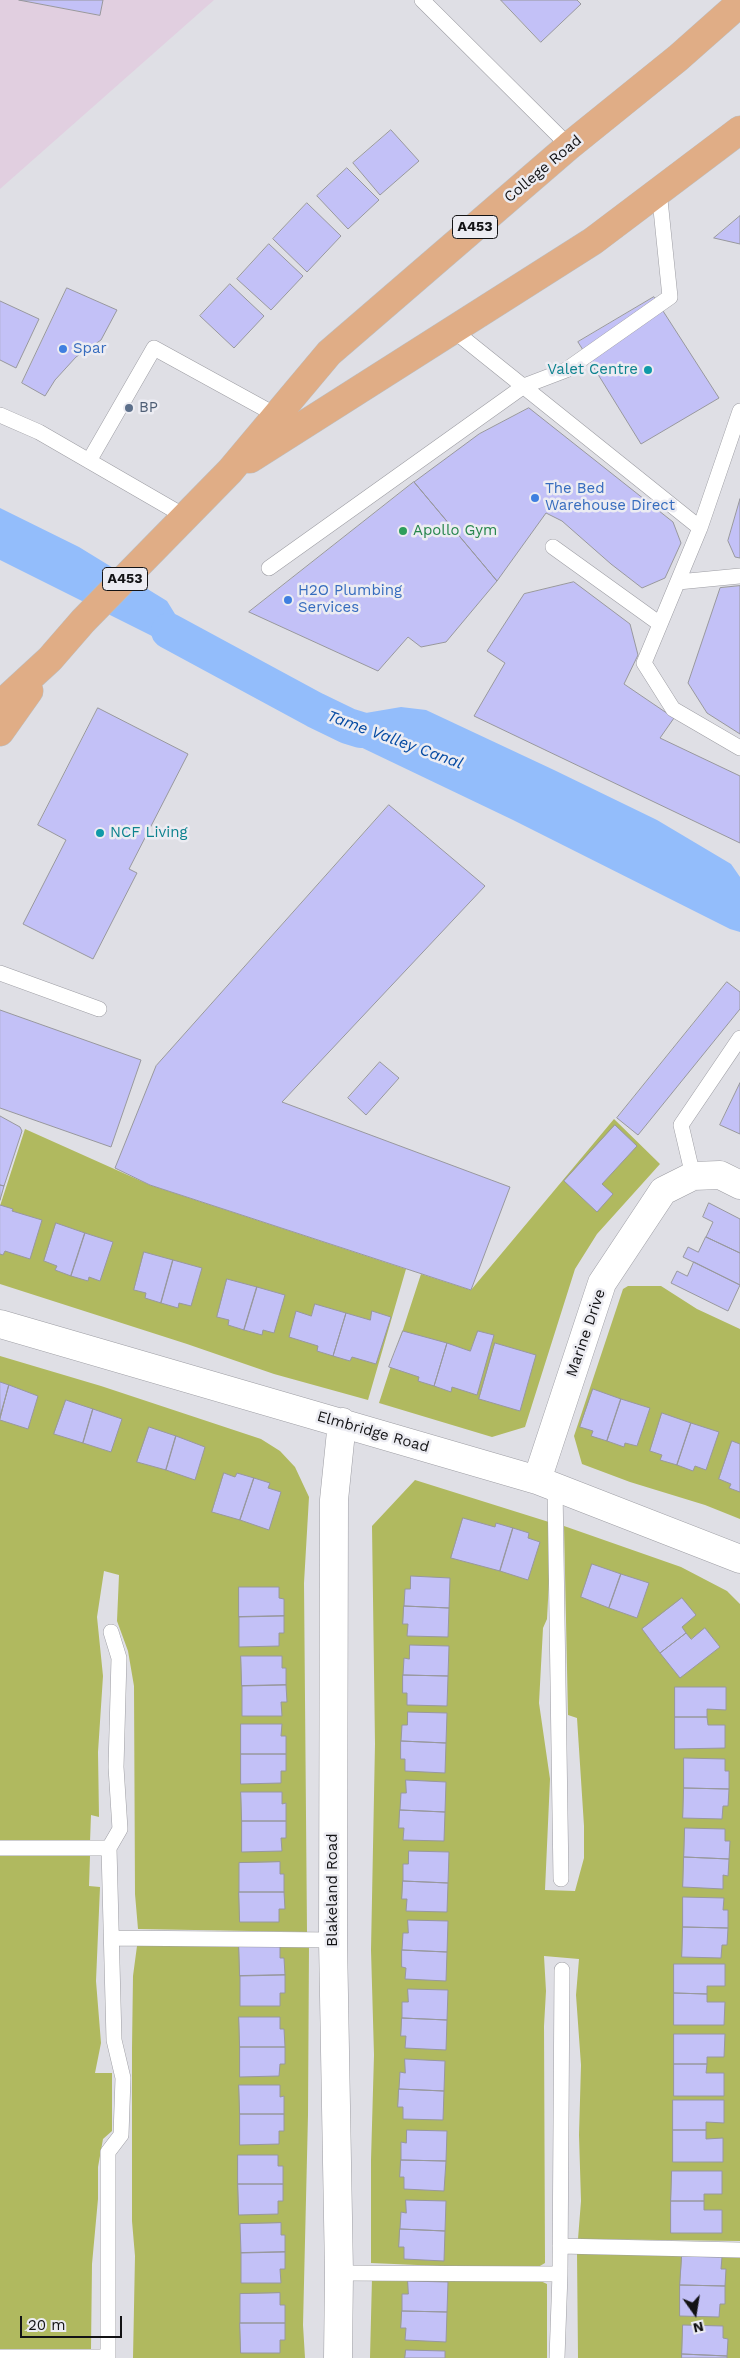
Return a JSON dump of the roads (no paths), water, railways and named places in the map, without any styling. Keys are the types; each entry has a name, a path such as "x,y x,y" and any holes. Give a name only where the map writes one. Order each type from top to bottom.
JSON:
{"main road":[{"name":"College Road","path":"50,659 83,621 230,471 328,353 569,146 678,58 740,3"},
{"path":"678,58 740,15"},
{"name":"College Road","path":"230,471 593,241 740,130"},
{"name":"A453","path":"0,705 50,659"},
{"name":"A453","path":"0,732 50,659"}],"street":[{"name":"Marine Drive","path":"546,1483 602,1284 663,1191 693,1176 720,1175 740,1185"},
{"name":"Elmbridge Road","path":"0,1324 342,1422 546,1483 740,1559"},
{"name":"Blakeland Road","path":"338,2358 339,2273 332,1940 334,1500 342,1422"}],"lane":[{"path":"422,0 569,146"},
{"path":"269,568 524,386 566,370 670,297 659,190"},
{"path":"453,330 700,528"},
{"path":"89,461 154,348 276,415"},
{"path":"740,411 700,528 644,662 673,709 740,748"},
{"path":"0,415 39,432 186,517"},
{"path":"553,546 660,624"},
{"path":"678,582 740,576"},
{"path":"0,974 99,1009"},
{"path":"693,1176 681,1125 740,1038"},
{"path":"546,1483 561,1879"},
{"path":"0,2357 108,2358 108,2152 120,2135 123,2078 114,2040 109,1848 120,1829 116,1767 119,1658 111,1632"},
{"path":"0,1848 109,1848"},
{"path":"112,1938 332,1940"},
{"path":"557,2358 560,2274 562,1970"},
{"path":"560,2246 740,2250"},
{"path":"339,2273 560,2274"}],"water":[{"path":"0,508 79,547 167,601 183,627 211,655 174,646 0,560"},
{"path":"401,707 426,710 554,770 657,820 731,864 740,877 740,932 730,929 513,820 352,743 315,710 348,716"}],"waterway":[{"name":"Tame Valley Canal","path":"169,631 315,710 348,726 361,730"}],"place":[{"name":"Spar","path":"63,349"},
{"name":"Valet Centre","path":"648,370"},
{"name":"BP","path":"129,408"},
{"name":"The Bed Warehouse Direct","path":"535,498"},
{"name":"Apollo Gym","path":"403,531"},
{"name":"H2O Plumbing Services","path":"288,600"},
{"name":"NCF Living","path":"100,833"}]}
